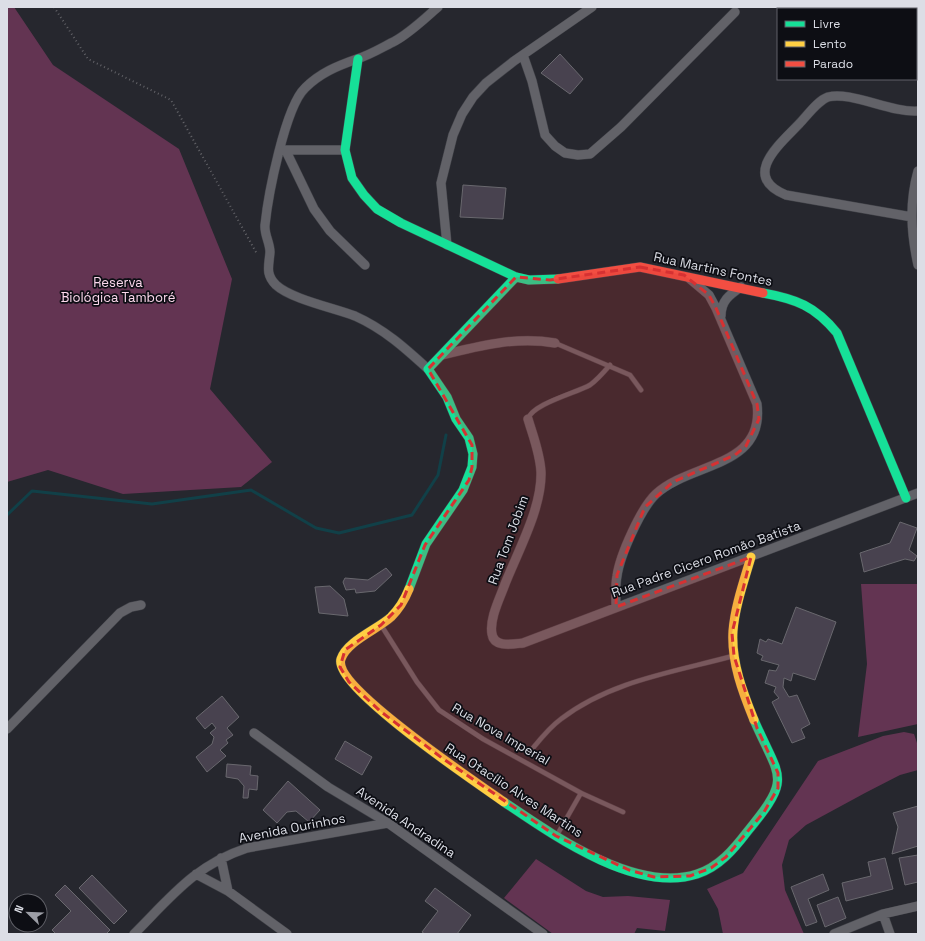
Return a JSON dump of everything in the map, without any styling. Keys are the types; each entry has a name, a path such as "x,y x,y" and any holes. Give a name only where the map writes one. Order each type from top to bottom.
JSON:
{"street":[{"name":"Rua Otacílio Alves Martins","path":"438,7 396,40 358,59 332,68 318,76 303,89 288,116 283,151 270,194 264,227 269,245 267,271 270,278 277,286 285,291 354,316 379,328 392,337 428,369 447,397 456,420 466,431 474,455 469,480 460,496 425,545 410,586 400,605 394,614 381,625 345,650 341,659 340,667 349,682 380,711 442,758 556,836 629,870 654,877 675,878 690,876 711,868 726,857 764,812 778,788 778,773 757,728 738,674 734,656 732,632 737,606 751,557"},
{"path":"447,245 441,183 453,135 473,98 486,83 592,7"},
{"path":"523,55 532,81 545,135 554,146 565,153 578,155 590,154 621,127 735,12"},
{"name":"Rua Martins Fontes","path":"358,59 345,150 352,178 364,195 378,209 401,223 447,245 516,277 529,280 550,280 640,267 741,287 784,297 805,304 824,316 837,333 906,498"},
{"path":"912,217 786,195 775,191 769,185 764,174 767,160 778,146 817,105 827,98 835,96 850,98 905,112 918,111"},
{"path":"345,150 283,151 318,215 344,246 365,265"},
{"path":"918,171 912,205 912,235 918,265"},
{"path":"616,606 617,575 645,507 657,493 673,482 734,455 746,446 754,433 759,419 758,404 709,294 684,275"},
{"path":"428,369 516,277"},
{"path":"723,325 721,315 722,304 730,295 741,287"},
{"path":"441,355 498,342 540,340 555,343"},
{"name":"Rua Tom Jobim","path":"502,644 494,639 492,634 493,622 500,597 539,494 541,472 537,446 528,419"},
{"name":"Rua Padre Cicero Romão Batista","path":"502,644 509,645 523,643 616,606 751,557 918,493"},
{"path":"7,729 120,613 131,607 140,605"},
{"name":"Avenida Andradina","path":"254,733 328,787 388,823 543,934"},
{"name":"Avenida Ourinhos","path":"134,934 196,874 221,858 247,848 388,823"},
{"path":"221,858 228,891"},
{"path":"196,874 228,891 287,934"},
{"path":"834,934 883,914 918,906"},
{"path":"883,914 888,932"}],"lane":[{"path":"555,343 630,375 641,390"},
{"name":"Rua Tom Jobim","path":"528,419 529,415 537,408 591,384 610,366"},
{"name":"Rua Nova Imperial","path":"381,625 417,682 439,710 484,739 581,793 623,812"},
{"path":"533,748 547,732 580,705 622,685 734,656"},
{"path":"556,836 581,793"}],"path":[{"path":"54,7 88,59 171,100 257,254"}],"highlighted area":[{"path":"640,267 684,275 709,295 757,404 759,419 746,446 735,455 673,482 645,507 617,575 616,607 751,557 732,633 734,656 757,728 778,773 778,788 764,812 726,857 711,868 690,876 654,877 629,870 556,836 442,758 380,711 349,682 340,667 345,650 381,625 401,605 425,545 469,480 472,467 472,445 428,369 516,277 550,280"}],"green space":[{"name":"Reserva Biológica Tamboré","path":"7,7 14,7 53,65 179,149 232,279 210,389 272,462 241,487 123,494 48,470 7,482"},
{"path":"861,584 918,584 918,724 858,737 867,664"},
{"path":"904,732 914,734 918,746 918,770 900,775 806,825 789,840 782,865 785,890 804,934 723,934 718,909 707,889 743,873 818,761 883,736"},
{"path":"536,859 586,891 603,897 628,896 670,900 665,931 637,928 634,934 553,934 504,898"}],"building":[{"path":"560,54 583,79 570,94 541,73"},
{"path":"463,185 506,188 503,219 460,217"},
{"path":"900,522 917,528 909,550 917,556 914,561 905,559 864,572 860,553 890,543"},
{"path":"386,568 392,575 375,591 356,593 355,589 346,590 343,582 345,578 368,580"},
{"path":"330,586 344,599 348,616 319,613 315,587"},
{"path":"796,607 836,622 815,680 793,673 791,681 784,678 783,687 789,697 797,695 810,724 801,729 805,738 792,743 772,702 779,698 774,692 776,687 765,683 769,670 776,671 779,665 761,660 763,656 757,653 760,639 766,642 768,639 782,644"},
{"path":"222,696 239,717 227,728 233,735 226,740 228,743 220,750 226,756 207,772 196,757 212,744 214,737 210,733 216,728 212,723 205,729 196,718"},
{"path":"345,741 372,757 362,775 335,759"},
{"path":"227,764 251,766 250,775 258,776 257,790 249,789 248,798 243,798 244,786 238,779 226,777"},
{"path":"288,781 320,810 309,822 296,811 287,812 277,823 263,810"},
{"path":"918,806 918,846 892,854 898,827 893,813"},
{"path":"918,855 918,882 905,885 899,858"},
{"path":"885,858 893,889 846,901 842,883 871,876 868,862"},
{"path":"823,874 829,890 808,899 817,922 806,926 791,887"},
{"path":"92,875 127,911 114,924 79,888"},
{"path":"65,885 110,930 106,934 56,934 52,930 71,911 55,895"},
{"path":"435,888 471,915 457,934 425,934 422,932 438,911 425,901"},
{"path":"838,897 846,918 825,927 817,905"}],"waterway":[{"path":"7,515 32,491 152,504 251,490 316,528 339,533 412,515 438,475 446,435"}],"traffic: fast":[{"path":"358,59 345,150 352,178 364,195 377,209 401,223 516,277 529,280 558,279"},
{"path":"409,589 426,544 463,490 472,467 473,454 469,438 456,419 447,397 428,369 516,277"},
{"path":"763,293 785,298 804,305 821,316 837,333 906,498"},
{"path":"504,802 571,845 622,869 648,876 673,878 697,874 712,867 731,851 762,814 776,788 778,778 775,767 754,720"}],"traffic: slow":[{"path":"751,557 736,612 733,643 736,666 754,720"},
{"path":"409,589 402,604 391,617 356,641 344,653 341,659 344,672 359,690 382,712 504,802"}],"traffic: jam":[{"path":"558,279 640,267 763,293"}]}
